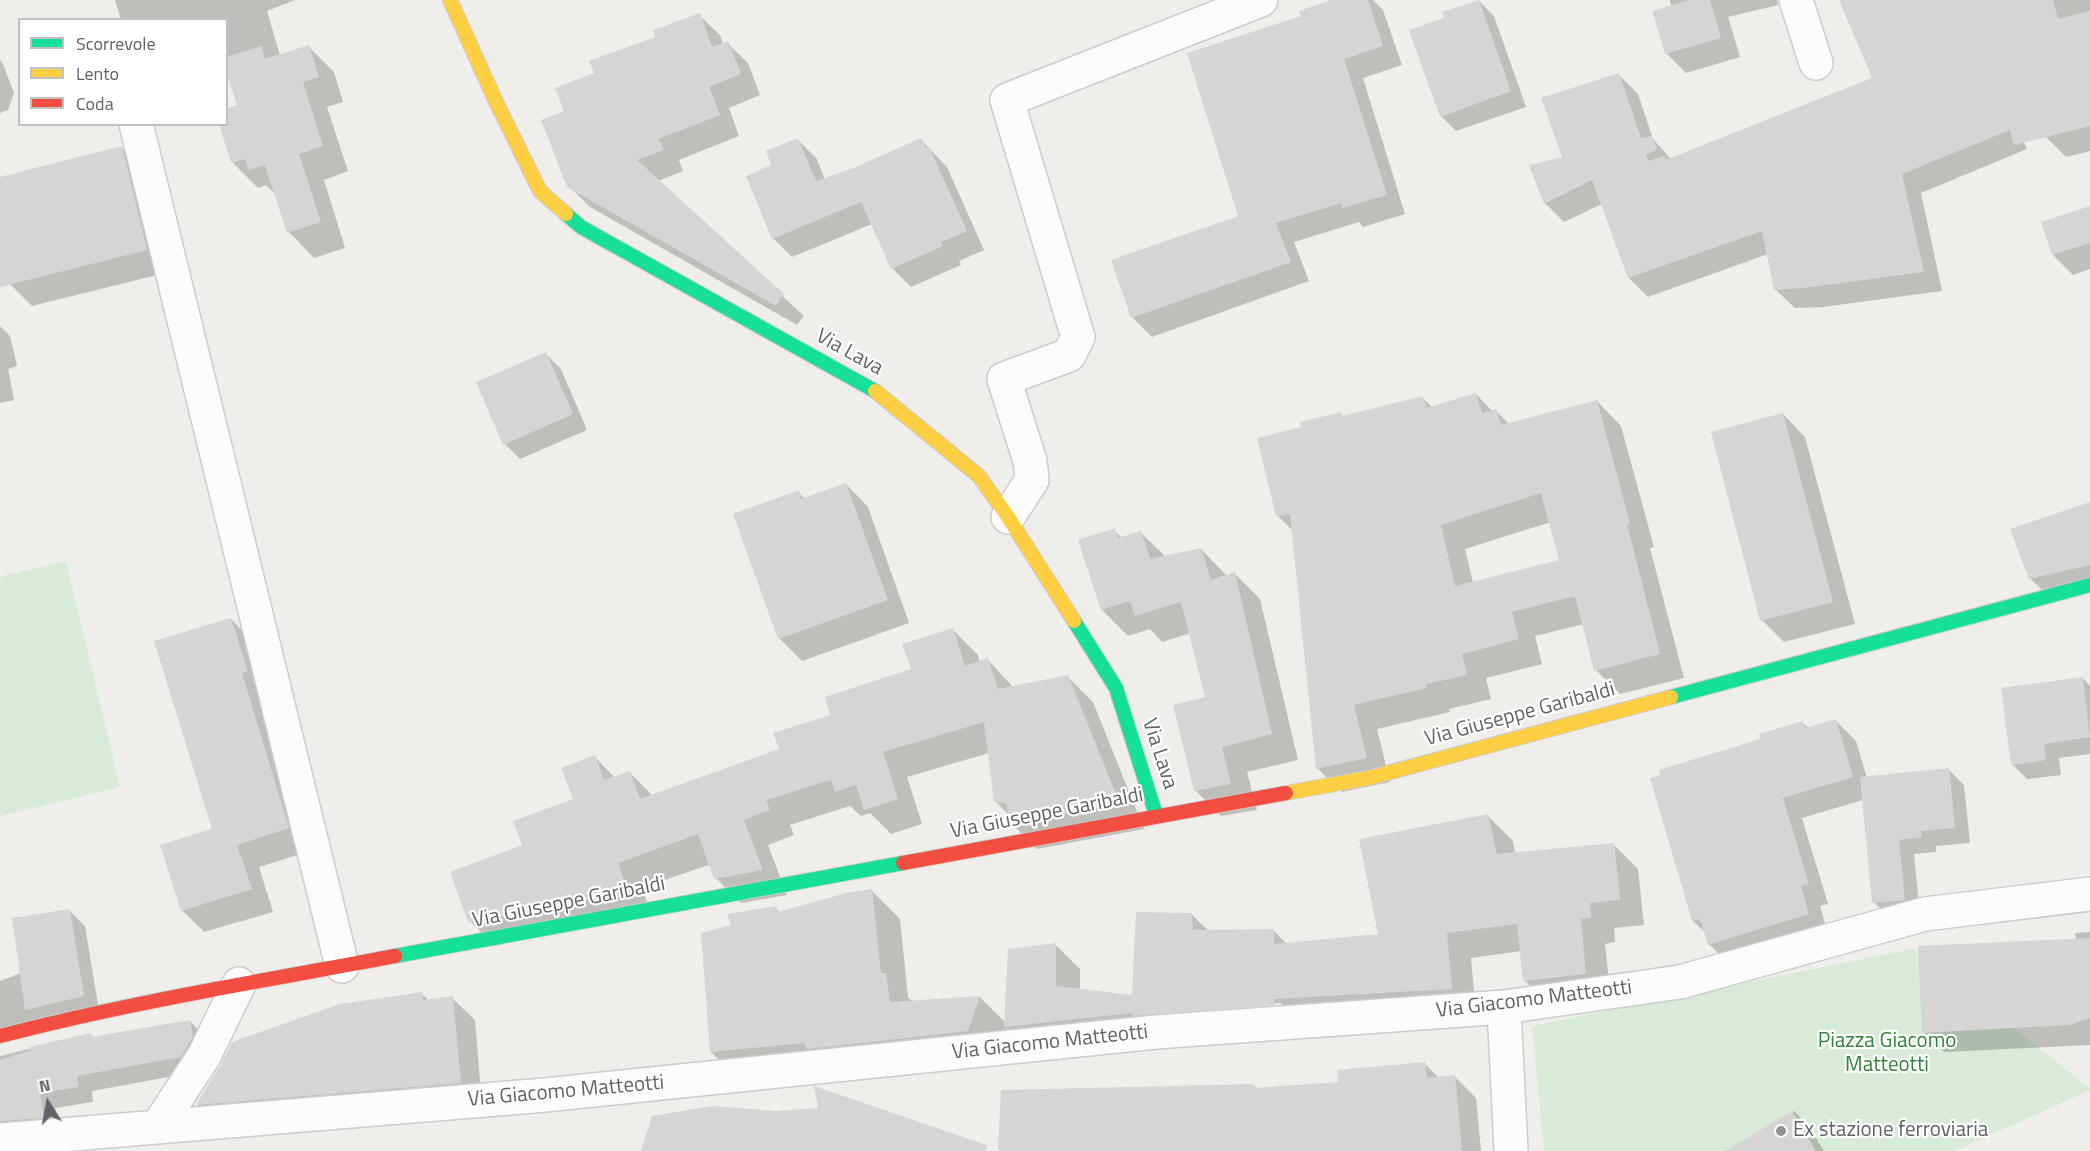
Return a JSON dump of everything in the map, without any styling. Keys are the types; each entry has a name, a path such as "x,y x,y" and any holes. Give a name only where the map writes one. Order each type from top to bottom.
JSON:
{"street":[{"name":"Via Lava","path":"450,0 496,102 540,191 581,227 881,394 979,476 1008,517 1116,688 1156,815"},
{"path":"1008,517 1032,480 1030,461 1004,379 1069,355 1078,337 1007,100 1261,0"},
{"path":"1796,0 1816,63"},
{"path":"136,126 342,966"},
{"name":"Via Giuseppe Garibaldi","path":"0,1036 58,1020 239,984 1368,777 2090,585"},
{"name":"Via Giacomo Matteotti","path":"0,1140 94,1141 158,1126 545,1095 1156,1032 1504,1007 1680,982 1925,914 2090,894"},
{"path":"158,1126 204,1056 239,984"},
{"path":"1504,1007 1511,1151"}],"green space":[{"path":"66,561 120,787 0,816 0,577"},
{"name":"Piazza Giacomo Matteotti","path":"1912,949 2090,1090 1955,1151 1544,1151 1532,1026"}],"building":[{"path":"1331,0 1368,0 1383,46 1344,59 1387,195 1342,208 1341,203 1276,223 1291,262 1131,318 1111,260 1238,216 1187,53 1301,16 1299,11"},
{"path":"1479,0 1511,91 1440,117 1409,30 1444,18 1442,12"},
{"path":"1689,0 1710,0 1721,38 1665,54 1652,11"},
{"path":"1839,0 2053,0 2058,19 2090,11 2090,126 2014,145 2010,130 1902,174 1924,272 1774,290 1762,231 1628,278 1592,180 1544,204 1529,165 1562,157 1541,98 1619,73 1641,138 1652,136 1657,149 1646,155 1648,161 1664,156 1665,160 1872,78"},
{"path":"700,13 712,47 728,41 741,74 709,87 720,115 659,139 664,150 637,160 784,294 776,306 567,187 541,120 564,111 555,88 594,73 589,61 655,37 653,30"},
{"path":"309,45 319,77 303,82 323,146 299,154 321,222 287,233 265,165 249,170 245,159 231,163 220,126 228,126 228,108 237,105 228,78 228,56 261,46 265,59"},
{"path":"798,138 816,181 856,167 921,138 926,148 929,147 967,231 941,242 943,246 891,269 861,202 772,239 746,176 771,165 766,151"},
{"path":"122,146 147,250 0,287 0,177"},
{"path":"2090,206 2090,243 2052,255 2041,222"},
{"path":"546,352 573,414 503,445 476,382"},
{"path":"1476,393 1482,413 1496,409 1501,425 1597,400 1630,523 1627,524 1660,654 1594,671 1575,596 1512,612 1519,639 1462,654 1467,675 1426,684 1426,688 1354,705 1367,758 1316,769 1290,514 1276,516 1257,438 1301,427 1300,422 1341,412 1342,416 1423,396 1426,408","holes":["1541,493 1559,560 1455,586 1441,525"]},
{"path":"1783,413 1833,602 1760,621 1711,432"},
{"path":"846,483 888,600 778,639 733,514 799,490 801,499"},
{"path":"2090,502 2090,565 2029,579 2010,529"},
{"path":"1115,528 1118,538 1141,531 1150,559 1201,548 1211,580 1235,572 1272,734 1222,747 1231,784 1194,791 1173,705 1205,697 1181,602 1135,616 1130,601 1101,610 1078,540"},
{"path":"231,618 248,671 242,673 289,828 237,845 252,889 181,911 160,845 212,829 154,641"},
{"path":"953,628 965,666 988,658 998,689 1068,675 1120,804 1011,824 1006,803 994,802 984,722 883,752 898,799 864,810 856,785 835,792 831,780 766,800 770,810 744,820 763,870 714,879 698,834 618,863 626,886 572,905 468,922 450,872 522,845 513,821 573,799 561,768 595,755 604,780 630,771 640,799 779,749 773,733 830,715 825,697 911,669 902,644"},
{"path":"2083,677 2090,737 2044,744 2046,760 2011,765 2001,688"},
{"path":"1836,719 1853,777 1783,798 1809,884 1801,886 1809,914 1708,945 1700,919 1692,921 1650,778 1660,775 1659,770 1760,739 1759,734 1803,721 1805,728"},
{"path":"1949,768 1955,828 1921,831 1922,837 1899,840 1905,900 1872,903 1860,777"},
{"path":"1488,814 1497,854 1614,843 1620,900 1590,903 1591,918 1581,919 1586,974 1523,981 1517,924 1447,933 1452,989 1274,999 1274,1005 1131,1016 1132,1013 1004,1027 1008,949 1056,943 1056,986 1132,995 1136,912 1192,913 1193,930 1274,929 1274,944 1378,934 1359,839"},
{"path":"872,889 881,973 886,973 890,1002 980,996 968,1031 807,1049 805,1043 710,1052 701,933 731,925 727,914 776,906 778,912 850,892"},
{"path":"70,909 84,996 25,1010 12,918"},
{"path":"2090,938 2090,1018 2070,1025 1922,1033 1918,946"},
{"path":"422,992 423,1000 453,996 461,1083 196,1105 232,1042 340,1004"},
{"path":"190,1020 193,1036 181,1057 77,1076 79,1087 40,1093 44,1118 0,1121 0,1060 31,1050 30,1047 90,1033 91,1037"},
{"path":"1425,1062 1427,1078 1455,1075 1462,1151 998,1151 1001,1090 1254,1084 1254,1088 1338,1082 1337,1070"},
{"path":"814,1086 987,1145 986,1151 641,1151 652,1116 712,1106 776,1111 818,1108"},
{"name":"Ex stazione ferroviaria","path":"1792,1111 1816,1151 1725,1151"}],"traffic: fast":[{"path":"566,214 581,227 875,391"},
{"path":"1671,697 2090,585"},
{"path":"1074,621 1116,688 1156,815"},
{"path":"395,956 903,863"}],"traffic: slow":[{"path":"450,0 496,102 540,191 566,214"},
{"path":"875,391 979,476 1074,621"},
{"path":"1286,793 1368,778 1671,697"}],"traffic: jam":[{"path":"903,863 1286,793"},
{"path":"0,1036 147,1002 395,956"}],"place":[{"name":"Ex stazione ferroviaria","path":"1781,1131"}]}
